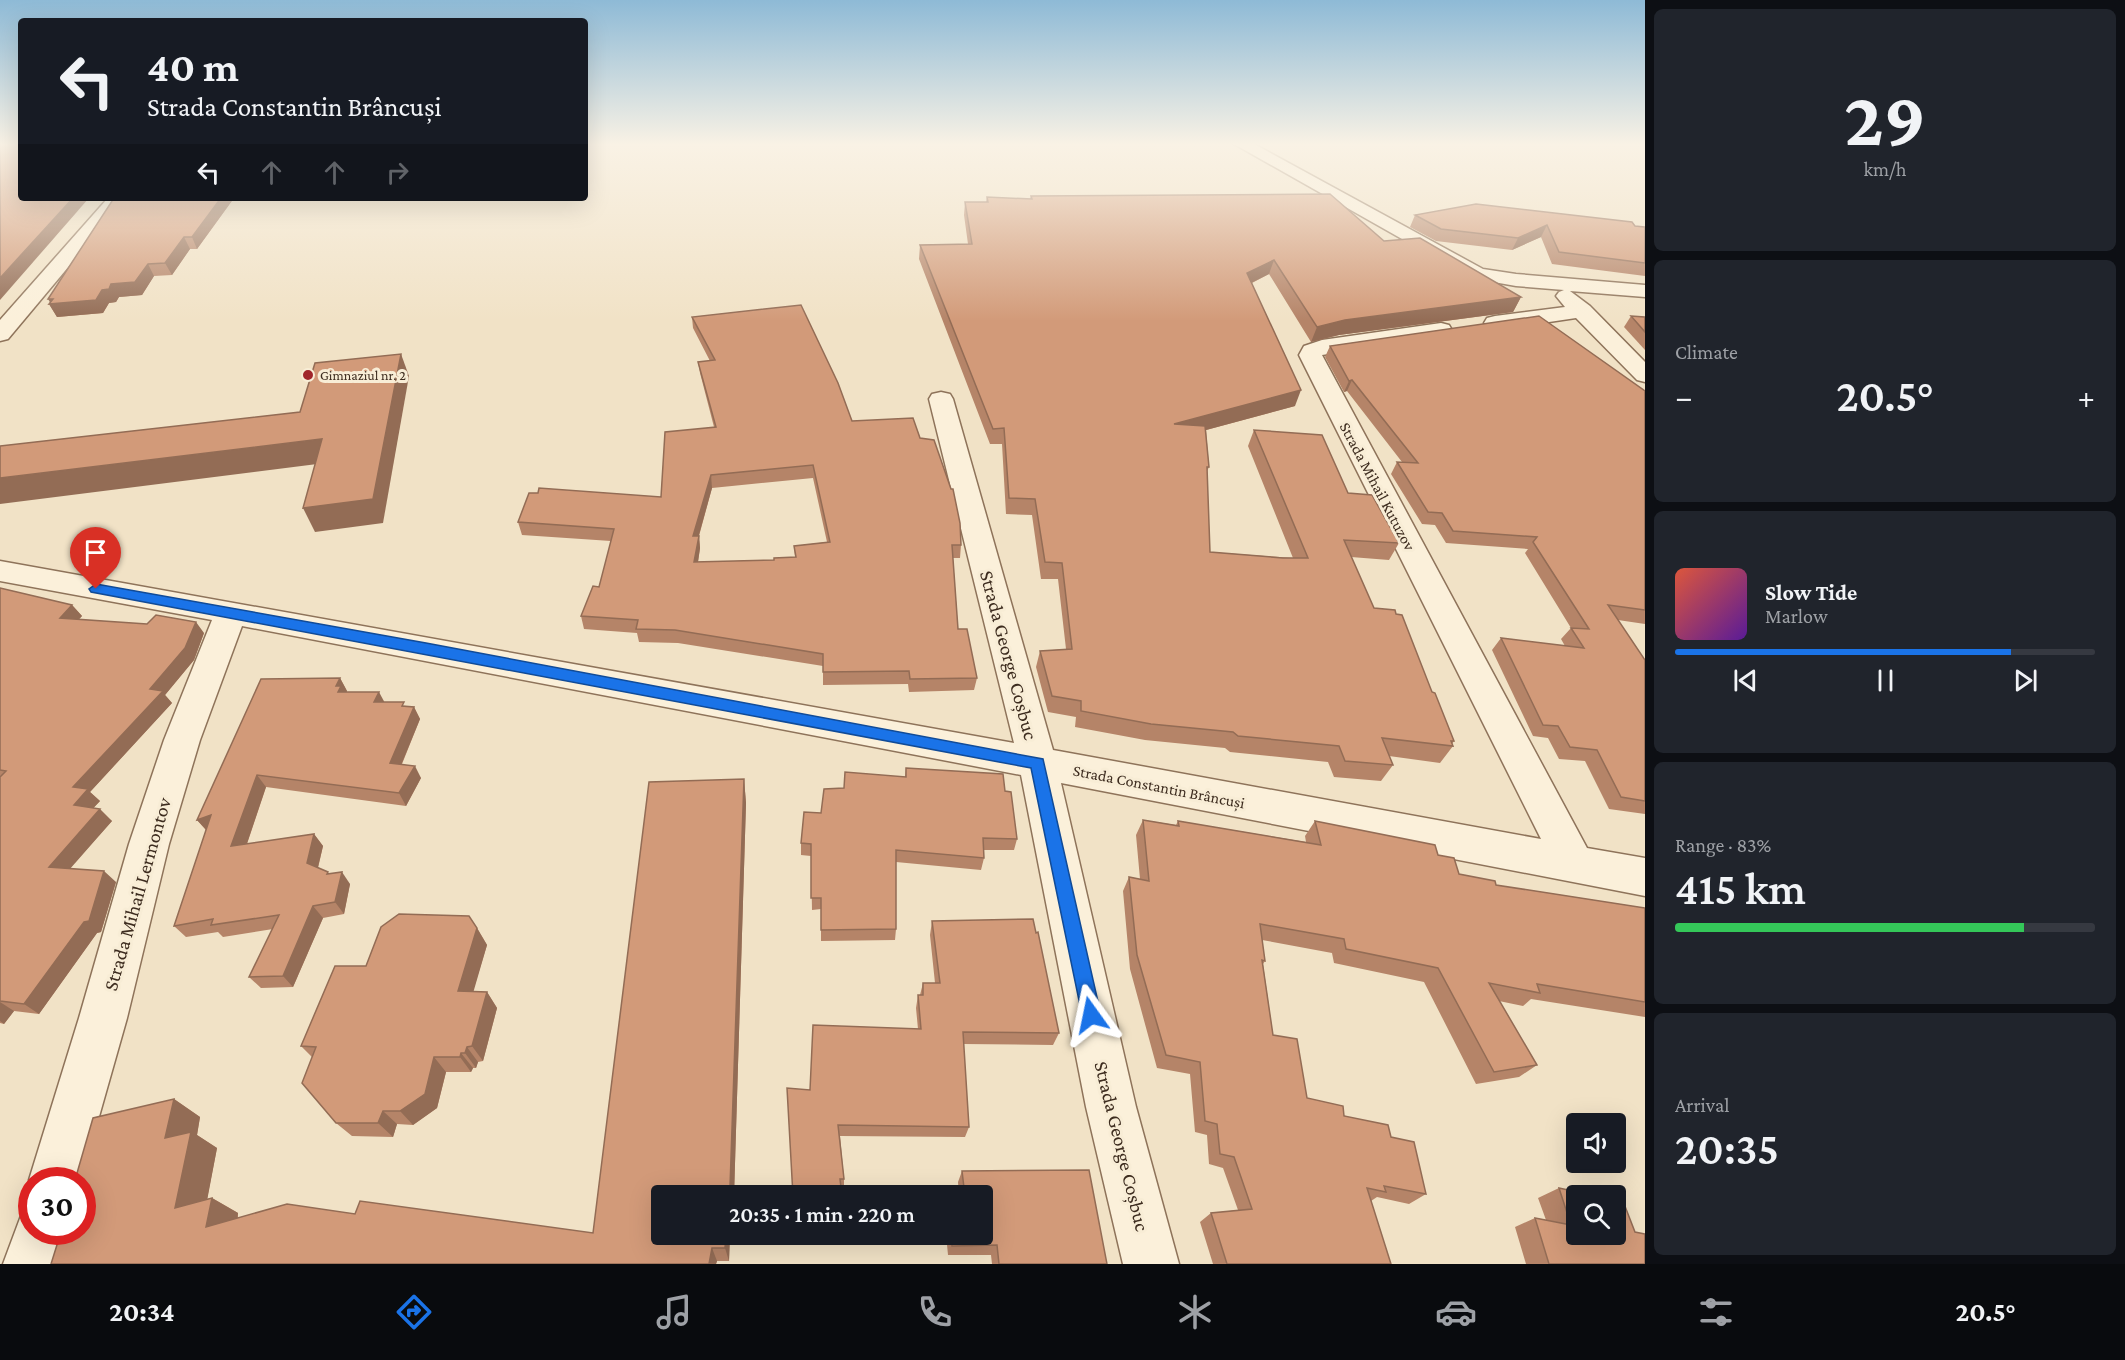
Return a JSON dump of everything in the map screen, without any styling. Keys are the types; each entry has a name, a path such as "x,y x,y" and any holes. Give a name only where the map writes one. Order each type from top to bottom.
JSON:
{"street":[{"path":"0,334 113,203"},
{"path":"1348,203 1458,264 1486,276 1645,291"},
{"path":"1552,282 1645,375"},
{"name":"Strada Mihail Kutuzov","path":"1575,865 1310,355 1312,351 1339,344 1582,311"},
{"name":"Strada George Coșbuc","path":"941,399 1038,763 1111,1107 1151,1264"},
{"name":"Strada Constantin Brâncuși","path":"0,571 1645,877"},
{"name":"Strada Mihail Lermontov","path":"60,1167 156,821 182,740 231,613"},
{"path":"31,1264 37,1245"}],"building":[{"path":"0,203 68,203 0,278"},
{"path":"111,203 217,203 192,237 184,237 165,263 148,264 135,282 111,284 109,289 102,290 96,300 49,304 53,299 48,299"},
{"path":"965,203 1340,203 1384,241 1420,238 1521,297 1345,320 1317,327 1274,260 1247,273 1301,390 1174,424 1205,426 1209,467 1207,467 1210,552 1283,558 1308,558 1254,430 1322,435 1348,493 1372,495 1399,543 1344,540 1374,608 1395,610 1396,614 1402,615 1454,741 1451,741 1453,746 1382,738 1393,765 1345,761 1339,746 1238,736 1233,732 1151,724 1081,711 1081,701 1052,696 1040,651 1072,649 1062,563 1045,562 1035,499 1009,498 1004,428 993,429 920,245 972,244"},
{"path":"1476,204 1632,222 1635,226 1645,227 1645,263 1559,252 1547,225 1518,238 1441,229 1415,215"},
{"path":"801,305 838,383 852,421 913,418 920,438 934,440 951,489 953,489 960,523 961,545 952,545 958,629 967,629 977,678 910,679 909,671 823,672 823,654 675,630 636,629 638,620 581,616 593,586 599,587 614,529 518,522 529,493 538,493 539,488 661,497 665,432 716,427 698,362 715,360 692,317","holes":["813,465 830,542 794,546 796,557 774,558 774,560 694,562 699,536 693,536 711,475"]},
{"path":"1539,316 1645,391 1645,610 1608,605 1645,660 1645,801 1621,797 1597,750 1570,747 1558,726 1543,725 1501,638 1584,648 1571,628 1589,629 1533,542 1537,537 1453,531 1442,513 1428,512 1397,462 1418,463 1352,380 1349,381 1330,346"},
{"path":"1631,316 1645,317 1645,332"},
{"path":"401,354 373,499 303,508 322,439 0,478 0,446 300,412 315,363"},
{"path":"0,588 72,605 60,618 147,624 156,615 196,622 185,648 150,689 163,691 73,787 88,789 74,805 100,809 49,867 104,871 89,921 84,922 24,1004 0,1001 0,777 6,771 0,770"},
{"path":"340,678 336,686 341,686 338,692 379,692 374,702 404,702 402,706 414,707 390,763 415,766 399,793 257,775 231,846 314,834 307,863 328,872 327,874 342,872 335,902 313,906 283,976 249,977 279,915 211,925 213,919 174,926 211,815 197,820 261,679"},
{"path":"906,768 1003,774 1005,791 1011,792 1017,839 983,838 984,858 896,850 896,929 821,930 821,898 811,898 811,844 801,843 804,812 821,813 824,789 844,788 845,772 906,777"},
{"path":"744,779 730,1185 651,1185 651,1245 725,1245 725,1248 712,1248 709,1264 51,1264 57,1245 96,1245 96,1167 79,1167 93,1118 174,1099 165,1138 191,1132 175,1208 212,1198 206,1227 287,1204 355,1214 360,1201 593,1233 649,782"},
{"path":"1143,820 1179,826 1178,821 1321,845 1315,821 1435,845 1438,855 1454,858 1459,874 1495,881 1496,885 1645,908 1645,1002 1537,984 1540,993 1489,983 1537,1065 1494,1072 1438,968 1346,949 1344,939 1260,924 1265,961 1262,960 1273,1035 1297,1039 1307,1098 1343,1106 1344,1116 1388,1125 1391,1137 1414,1142 1426,1194 1384,1186 1386,1192 1367,1188 1391,1264 1227,1264 1211,1213 1252,1209 1234,1157 1220,1154 1217,1124 1205,1121 1200,1062 1166,1055 1137,955 1129,877 1149,881"},
{"path":"399,914 469,916 477,928 458,991 487,992 472,1046 467,1047 465,1053 461,1053 460,1057 434,1057 425,1094 400,1111 383,1111 378,1123 336,1123 302,1083 316,1047 301,1046 335,966 366,966 381,927"},
{"path":"1033,919 1036,933 1038,932 1059,1033 963,1032 969,1127 838,1125 844,1179 840,1179 841,1185 792,1185 787,1088 810,1090 813,1025 921,1029 918,995 923,995 923,983 940,983 932,921"},
{"path":"1089,1170 1107,1264 999,1264 997,1245 952,1246 993,1245 993,1185 964,1185 962,1171"},
{"path":"1559,1188 1566,1190 1566,1210"},
{"path":"1626,1209 1635,1232 1645,1234 1645,1264 1549,1264 1535,1218 1566,1224 1566,1245 1626,1245"}],"place":[{"name":"Gimnaziul nr. 2","path":"308,375"}],"route":[{"path":"96,589 426,648 1038,763 1091,1015"}]}
